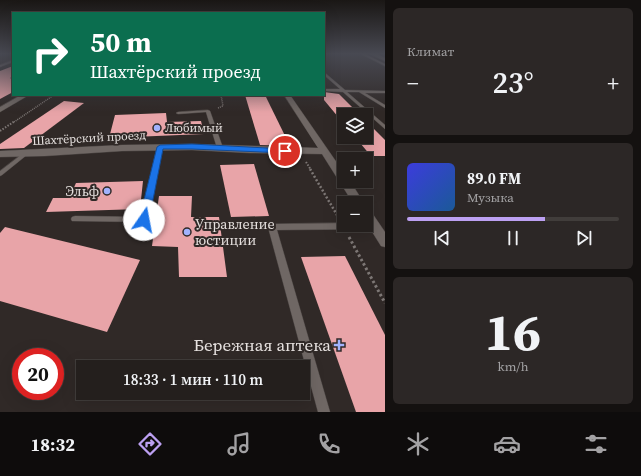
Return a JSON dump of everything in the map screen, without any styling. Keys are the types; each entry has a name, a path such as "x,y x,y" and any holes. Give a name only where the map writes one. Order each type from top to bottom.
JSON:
{"street":[{"path":"0,110 24,96"},
{"path":"288,96 337,170"},
{"name":"Шахтёрский проезд","path":"0,154 192,146 324,151"},
{"path":"374,226 385,242"}],"lane":[{"path":"325,74 385,128"},
{"path":"325,90 385,92"},
{"path":"360,91 385,107"},
{"path":"178,113 208,111 220,148"},
{"path":"75,219 144,220 160,147"},
{"path":"0,174 26,153"},
{"path":"324,412 272,227 374,226"}],"path":[{"path":"0,131 52,96"},
{"path":"208,111 223,106 221,96"}],"building":[{"path":"0,73 12,73 12,93 0,99"},
{"path":"325,92 339,94 353,108 337,108 337,116 324,100"},
{"path":"245,96 265,96 290,146 260,145"},
{"path":"64,101 84,103 24,148 0,149 0,144"},
{"name":"Любимый","path":"166,113 167,122 201,121 204,134 109,138 115,115"},
{"path":"373,128 385,140 385,156 373,156 373,152 368,152 361,144 373,144"},
{"path":"254,164 269,216 231,217 220,165"},
{"name":"Эльф","path":"143,181 140,209 46,212 53,198 69,198 76,183"},
{"name":"Управление юстиции","path":"159,196 192,196 191,217 219,217 227,277 179,277 178,247 152,246"},
{"path":"5,227 140,260 107,332 0,301 0,233"},
{"path":"345,256 385,335 385,412 356,412 301,257"}],"place":[{"name":"Любимый","path":"157,128"},
{"name":"Эльф","path":"107,191"},
{"name":"Управление юстиции","path":"187,232"},
{"name":"Бережная аптека","path":"339,345"}],"route":[{"path":"144,220 160,147 192,146 285,151"}]}
